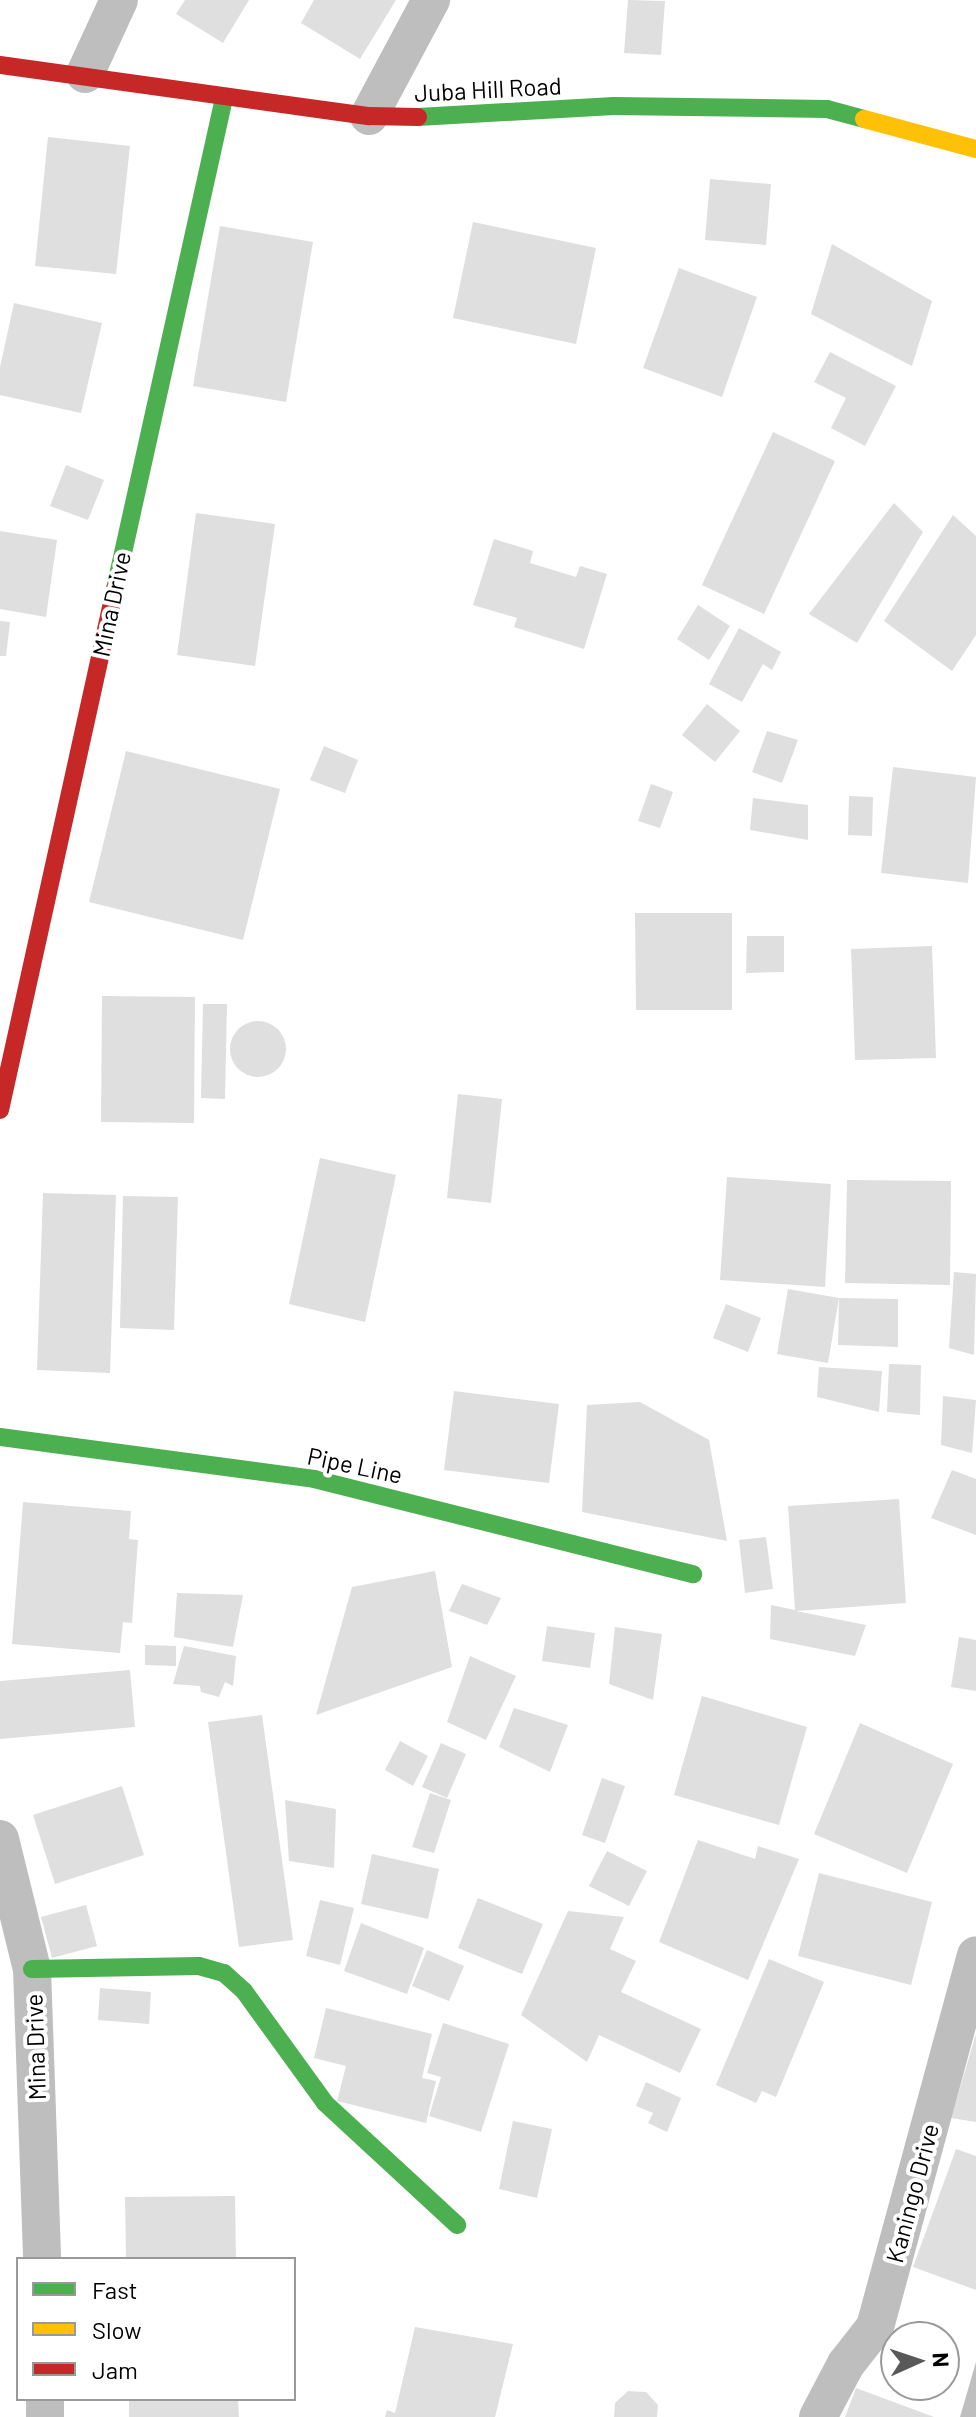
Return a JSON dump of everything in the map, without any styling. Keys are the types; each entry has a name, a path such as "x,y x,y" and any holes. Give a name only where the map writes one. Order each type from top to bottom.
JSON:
{"street":[{"path":"85,74 119,0"},
{"path":"369,116 431,0"},
{"name":"Juba Hill Road","path":"0,65 85,74 224,98 369,116 459,117 614,106 827,109 976,149"},
{"name":"Mina Drive","path":"0,1110 224,98"},
{"name":"Pipe Line","path":"0,1437 314,1479 693,1574"},
{"name":"Mina Drive","path":"0,1839 32,1969 42,2257"},
{"name":"Kaningo Drive","path":"818,2417 846,2364 875,2327 976,1956"},
{"path":"32,1969 199,1966 224,1973 244,1991 325,2103 457,2225"}],"shaded area":[{"path":"976,2362 976,2417 960,2417"}],"building":[{"path":"185,0 249,0 223,43 176,14"},
{"path":"314,0 396,0 360,59 301,23"},
{"path":"628,0 665,1 661,55 624,53"},
{"path":"48,137 130,146 116,274 35,266"},
{"path":"710,179 771,184 766,245 705,240"},
{"path":"473,222 596,248 576,344 453,318"},
{"path":"220,226 313,242 286,402 193,386"},
{"path":"832,244 932,301 912,366 811,314"},
{"path":"679,268 757,297 722,397 643,368"},
{"path":"14,303 102,323 81,413 0,395 0,367"},
{"path":"830,352 896,386 865,446 831,428 846,398 814,382"},
{"path":"773,432 835,461 764,614 702,585"},
{"path":"66,465 104,480 88,520 50,506"},
{"path":"894,503 923,532 857,643 809,614"},
{"path":"196,513 275,524 255,666 177,655"},
{"path":"953,515 976,536 976,635 952,671 884,621"},
{"path":"0,531 57,540 46,617 0,609"},
{"path":"494,539 533,551 530,563 576,577 580,566 607,574 584,649 514,627 517,618 473,605"},
{"path":"698,605 730,626 709,660 677,639"},
{"path":"0,621 10,622 6,656 0,656"},
{"path":"739,628 781,652 772,670 763,664 742,702 709,684"},
{"path":"707,704 740,731 715,762 682,735"},
{"path":"767,731 798,740 782,783 752,772"},
{"path":"324,746 358,760 345,793 310,780"},
{"path":"126,751 280,789 243,940 89,902"},
{"path":"893,767 976,777 968,883 881,873"},
{"path":"651,784 673,792 660,828 638,821"},
{"path":"849,796 873,797 872,836 848,835"},
{"path":"753,798 808,805 808,840 750,830"},
{"path":"635,913 732,913 732,1010 636,1010"},
{"path":"747,936 784,936 784,972 746,973"},
{"path":"932,946 936,1058 855,1060 851,949"},
{"path":"102,996 195,997 194,1123 101,1122"},
{"path":"203,1004 227,1004 225,1099 201,1098"},
{"path":"258,1021 278,1029 286,1049 278,1069 258,1077 238,1069 230,1049 238,1029"},
{"path":"458,1094 502,1099 491,1203 447,1198"},
{"path":"320,1158 396,1175 365,1322 289,1304"},
{"path":"727,1177 831,1184 825,1287 720,1280"},
{"path":"847,1180 951,1181 950,1285 845,1283"},
{"path":"43,1193 116,1195 110,1373 37,1370"},
{"path":"123,1196 178,1197 174,1330 120,1328"},
{"path":"954,1272 976,1274 974,1355 949,1348"},
{"path":"788,1289 839,1298 828,1363 777,1354"},
{"path":"839,1298 898,1299 898,1347 838,1345"},
{"path":"726,1304 761,1318 748,1352 713,1338"},
{"path":"889,1364 921,1365 920,1415 887,1412"},
{"path":"819,1367 882,1371 879,1412 817,1397"},
{"path":"454,1391 559,1404 549,1483 444,1470"},
{"path":"943,1396 976,1400 972,1453 941,1445"},
{"path":"640,1402 709,1440 727,1541 582,1512 587,1405"},
{"path":"952,1470 976,1479 976,1535 931,1518"},
{"path":"899,1499 906,1603 796,1611 866,1625 855,1656 770,1639 771,1605 795,1610 788,1506"},
{"path":"23,1502 131,1511 129,1539 138,1540 132,1623 123,1622 120,1653 12,1644"},
{"path":"766,1537 773,1589 745,1593 739,1540"},
{"path":"435,1571 452,1667 316,1715 352,1587"},
{"path":"462,1584 501,1598 487,1625 449,1611"},
{"path":"177,1593 243,1595 233,1647 174,1637"},
{"path":"547,1626 595,1633 590,1668 542,1661"},
{"path":"615,1627 662,1634 653,1700 609,1684"},
{"path":"959,1637 976,1640 976,1691 951,1687"},
{"path":"145,1645 176,1646 176,1666 145,1665"},
{"path":"184,1646 236,1656 233,1686 225,1682 219,1697 201,1692 200,1686 173,1684"},
{"path":"470,1656 516,1676 486,1740 447,1722"},
{"path":"130,1670 135,1727 0,1739 0,1681"},
{"path":"702,1696 807,1727 779,1825 674,1795"},
{"path":"514,1708 568,1725 550,1772 499,1747"},
{"path":"262,1715 293,1940 239,1947 208,1722"},
{"path":"860,1723 953,1764 907,1873 814,1834"},
{"path":"400,1741 428,1756 413,1786 385,1770"},
{"path":"441,1743 466,1754 447,1798 422,1787"},
{"path":"602,1778 625,1786 605,1843 582,1835"},
{"path":"122,1786 144,1855 55,1884 33,1815"},
{"path":"430,1793 451,1800 434,1853 412,1847"},
{"path":"285,1800 336,1809 334,1868 289,1861"},
{"path":"698,1840 755,1859 758,1846 799,1859 748,1980 659,1942"},
{"path":"607,1851 647,1871 629,1906 589,1886"},
{"path":"372,1854 439,1869 428,1919 361,1904"},
{"path":"819,1873 932,1902 911,1985 798,1956"},
{"path":"478,1898 543,1924 522,1974 458,1948"},
{"path":"320,1900 354,1908 340,1965 306,1956"},
{"path":"86,1905 97,1946 52,1958 41,1917"},
{"path":"568,1911 624,1917 610,1949 636,1961 621,1992 701,2029 680,2073 599,2035 587,2062 521,2015"},
{"path":"361,1923 424,1948 407,1994 344,1971"},
{"path":"427,1950 464,1966 449,2001 412,1986"},
{"path":"769,1959 824,1982 776,2097 762,2091 756,2103 716,2085"},
{"path":"100,1988 151,1992 149,2024 98,2020"},
{"path":"326,2008 432,2034 422,2078 436,2081 426,2123 337,2101 346,2066 314,2058"},
{"path":"443,2023 509,2044 481,2132 429,2116 441,2077 427,2073"},
{"path":"976,2034 976,2122 951,2118"},
{"path":"646,2082 681,2098 667,2132 648,2123 653,2113 636,2106"},
{"path":"513,2121 552,2129 537,2198 499,2189"},
{"path":"956,2149 976,2156 976,2290 913,2267"},
{"path":"235,2196 236,2257 126,2257 125,2197"},
{"path":"415,2327 513,2344 495,2417 385,2417 387,2410 395,2413"},
{"path":"856,2388 880,2397 880,2401 891,2401 934,2417 845,2417"},
{"path":"628,2391 646,2392 658,2405 657,2417 614,2417 615,2403"},
{"path":"129,2401 238,2401 239,2417 129,2417"}],"traffic: fast":[{"path":"115,589 224,98"},
{"path":"418,117 614,106 827,109 864,119"},
{"path":"0,1437 314,1479 693,1574"},
{"path":"32,1969 199,1966 224,1973 244,1991 325,2103 457,2225"}],"traffic: slow":[{"path":"864,119 976,149"}],"traffic: jam":[{"path":"0,65 369,116 418,117"},
{"path":"0,1110 115,589"}]}
